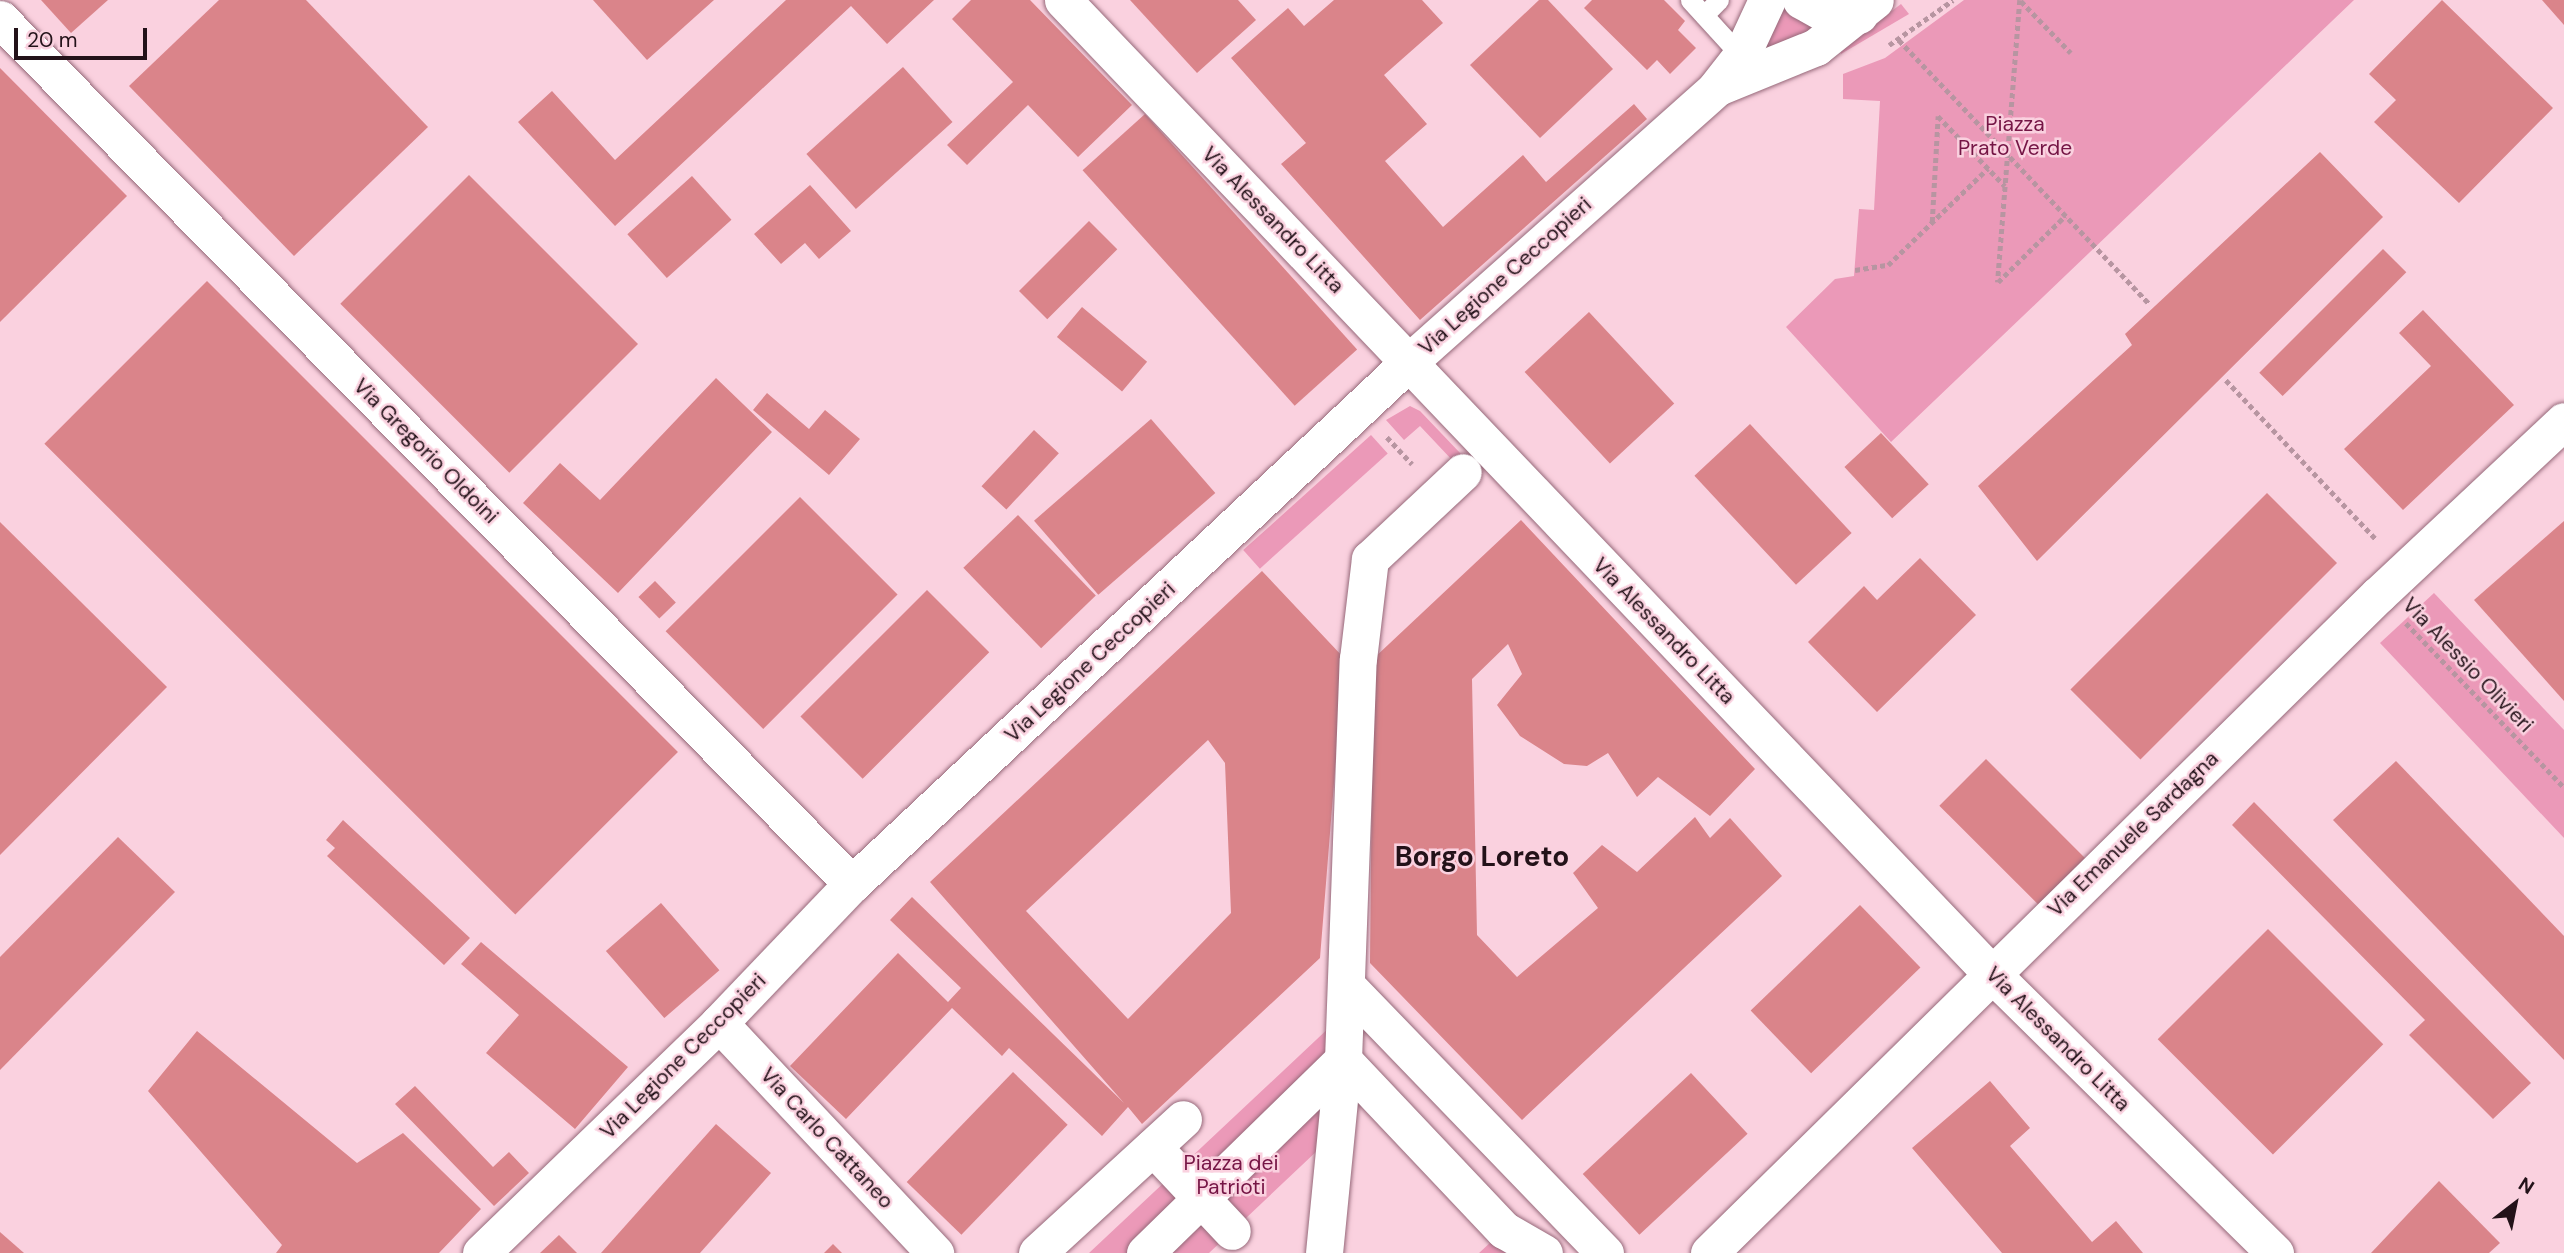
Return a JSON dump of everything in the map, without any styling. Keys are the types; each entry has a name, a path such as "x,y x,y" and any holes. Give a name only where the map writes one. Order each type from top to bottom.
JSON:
{"street":[{"name":"Via Alessandro Litta","path":"1063,0 1991,973 2275,1253"},
{"path":"1716,88 1741,56 1767,0"},
{"path":"1801,0 1830,16 1867,7"},
{"path":"1716,88 1816,47 1867,7"},
{"name":"Via Gregorio Oldoini","path":"0,19 852,884"},
{"name":"Via Legione Ceccopieri","path":"481,1253 719,1023 852,884 1409,362 1716,88"},
{"name":"Via Emanuele Sardagna","path":"1709,1253 2379,594 2564,421"},
{"path":"1324,1253 1343,1059 1358,659 1370,559 1451,483"},
{"path":"1346,985 1605,1253"},
{"name":"Via Carlo Cattaneo","path":"719,1023 935,1253"},
{"path":"1145,1253 1343,1059"},
{"path":"1343,1059 1504,1230 1544,1253"},
{"path":"1037,1253 1182,1119"},
{"path":"1153,1147 1232,1231"}],"lane":[{"path":"1690,0 1741,56"},
{"path":"1704,15 1719,0"}],"path":[{"path":"1881,49 1899,40 1953,0"},
{"path":"2020,0 2071,53"},
{"path":"2020,0 1998,282 2065,216"},
{"path":"1899,40 2148,303"},
{"path":"1932,222 1938,116 2005,187"},
{"path":"1855,270 1888,265 1988,168"},
{"path":"2226,380 2405,569"},
{"path":"1360,409 1451,483"},
{"name":"Via Alessio Olivieri","path":"2379,594 2564,788"}],"green space":[{"path":"1781,0 1815,27 1758,61"},
{"name":"Piazza Prato Verde","path":"1964,0 2354,0 1891,442 1786,327 1835,279 1854,276 1859,209 1874,210 1880,101 1843,99 1843,74 1885,58"},
{"path":"1901,4 1909,14 1841,54 1840,50"},
{"path":"1410,406 1420,411 1461,454 1453,461 1420,426 1404,440 1386,420"},
{"path":"1371,435 1388,454 1260,569 1243,550"},
{"path":"2434,593 2564,730 2564,838 2380,643"},
{"name":"Piazza dei Patrioti","path":"1333,1024 1548,1253 1479,1253 1504,1230 1344,1060 1336,1133 1209,1253 1089,1253"}],"building":[{"path":"41,0 108,0 71,33"},
{"path":"219,0 306,0 428,127 294,256 129,86"},
{"path":"593,0 714,0 647,60"},
{"path":"786,0 934,0 887,44 851,6 615,226 518,122 552,91 615,160"},
{"path":"971,0 1030,0 1132,105 1078,157 1028,105 967,165 947,145 1013,82 952,19"},
{"path":"1130,0 1238,0 1256,20 1197,73"},
{"path":"1334,0 1422,0 1443,23 1384,75 1427,124 1385,161 1443,227 1523,155 1546,182 1634,104 1647,119 1420,320 1281,164 1306,143 1231,58 1288,8 1304,26"},
{"path":"1539,0 1548,0 1613,69 1540,138 1470,65"},
{"path":"1592,0 1664,0 1685,21 1678,30 1696,48 1670,74 1657,60 1647,70 1584,8"},
{"path":"2442,0 2553,108 2459,203 2374,122 2396,100 2369,74"},
{"path":"2542,0 2564,0 2564,25"},
{"path":"903,67 953,122 856,209 806,154"},
{"path":"0,68 127,196 0,322"},
{"path":"1145,114 1357,350 1295,406 1083,170"},
{"path":"2320,152 2383,217 2037,561 1978,486 2132,345 2125,334"},
{"path":"469,175 638,344 509,473 340,304"},
{"path":"692,176 731,220 667,278 627,234"},
{"path":"810,185 851,231 819,259 805,243 781,264 754,234"},
{"path":"1089,221 1117,249 1047,319 1019,291"},
{"path":"2383,249 2406,272 2283,396 2259,373"},
{"path":"207,281 678,752 515,915 44,444"},
{"path":"1082,307 1147,362 1122,392 1057,337"},
{"path":"2423,310 2514,405 2403,510 2344,449 2431,366 2399,333"},
{"path":"1589,312 1674,403 1610,463 1525,372"},
{"path":"716,378 772,432 618,593 523,503 560,463 600,500"},
{"path":"767,393 809,429 825,410 860,439 829,475 753,410"},
{"path":"1151,419 1215,493 1098,595 1034,521"},
{"path":"1750,424 1852,533 1796,585 1694,476"},
{"path":"1034,430 1059,453 1006,510 981,486"},
{"path":"1881,433 1929,484 1892,518 1844,467"},
{"path":"2267,493 2337,563 2140,760 2070,690"},
{"path":"800,497 898,595 763,729 666,631"},
{"path":"1018,515 1096,596 1041,648 963,568"},
{"path":"1521,520 1755,769 1710,816 1658,777 1637,797 1608,753 1587,766 1564,764 1520,736 1497,705 1522,674 1508,644 1472,679 1477,935 1517,977 1598,908 1573,873 1602,845 1637,872 1695,817 1710,838 1730,818 1782,876 1522,1120 1370,963 1373,659"},
{"path":"2564,521 2564,701 2474,600"},
{"path":"0,522 167,687 0,855"},
{"path":"1920,558 1976,615 1877,712 1808,642 1864,586 1877,600"},
{"path":"1262,571 1344,658 1320,958 1142,1124 1128,1107 1102,1136 1009,1048 1002,1056 952,1008 846,1119 790,1066 898,953 948,1002 961,988 890,920 912,897 1124,1103 930,882","holes":["1208,740 1225,763 1231,913 1128,1019 1026,911"]},
{"path":"655,581 676,603 659,619 638,597"},
{"path":"927,590 989,652 863,779 800,717"},
{"path":"1986,759 2086,859 2039,905 1939,806"},
{"path":"2396,761 2564,936 2564,1060 2333,820"},
{"path":"2254,802 2531,1083 2493,1119 2409,1035 2425,1020 2232,825"},
{"path":"343,820 470,938 444,965 327,856 335,848 326,840"},
{"path":"118,837 175,892 0,1070 0,957"},
{"path":"661,903 719,970 664,1018 606,951"},
{"path":"1860,905 1920,968 1811,1073 1751,1011"},
{"path":"2268,929 2383,1044 2273,1155 2158,1039"},
{"path":"481,942 628,1067 575,1129 486,1053 519,1015 461,964"},
{"path":"197,1031 357,1163 403,1133 481,1209 439,1253 276,1253 282,1245 148,1091"},
{"path":"1013,1072 1068,1125 961,1235 907,1182"},
{"path":"1691,1073 1748,1134 1639,1235 1583,1174"},
{"path":"1990,1081 2030,1128 2010,1146 2092,1242 2116,1221 2143,1253 2002,1253 1912,1148"},
{"path":"415,1086 493,1167 509,1152 529,1173 494,1206 395,1104"},
{"path":"716,1124 771,1173 700,1253 601,1253"},
{"path":"2439,1181 2500,1243 2489,1253 2371,1253"},
{"path":"0,1232 24,1253 0,1253"},
{"path":"559,1235 577,1253 540,1253"},
{"path":"833,1244 842,1253 824,1253"}],"district":[{"name":"Borgo Loreto","path":"1482,857"}]}
